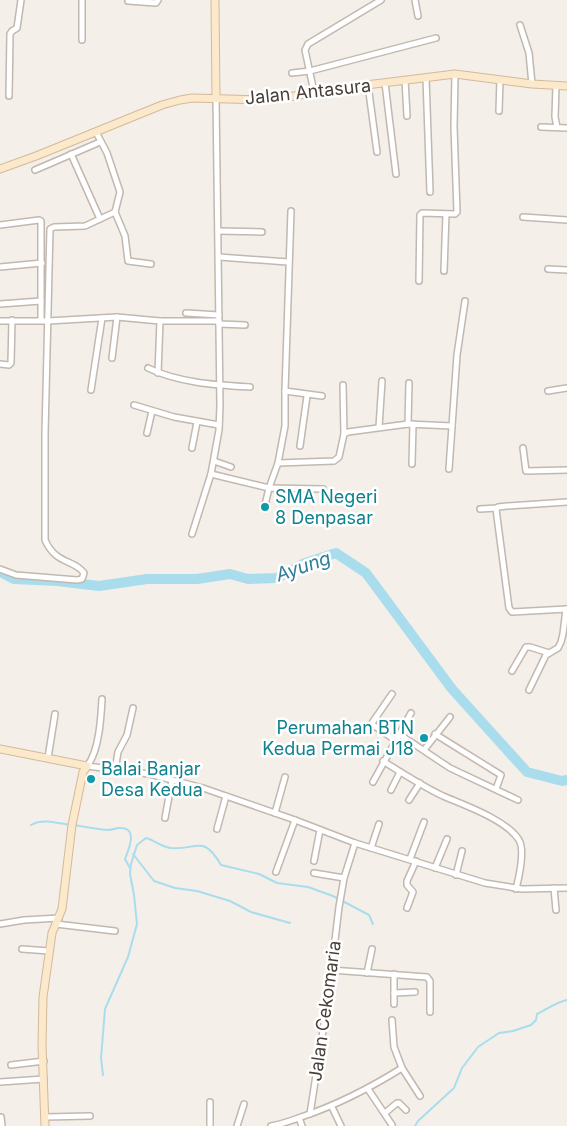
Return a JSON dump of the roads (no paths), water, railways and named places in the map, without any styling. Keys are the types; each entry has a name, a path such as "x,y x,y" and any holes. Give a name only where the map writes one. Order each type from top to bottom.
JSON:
{"main road":[{"path":"215,0 216,98"},
{"name":"Jalan Antasura","path":"0,169 172,101 192,98 261,100 455,74 532,84 567,86"},
{"path":"0,749 87,766 83,772 72,823 64,900 52,933 43,997 42,1048 45,1126"}],"street":[{"path":"9,96 10,34 18,28 21,0"},
{"path":"82,0 82,40"},
{"path":"128,1 156,3 158,0"},
{"path":"314,92 306,50 308,44 380,0"},
{"path":"415,0 418,16"},
{"path":"520,25 529,53 532,84"},
{"path":"292,73 310,71 436,38"},
{"path":"419,281 420,215 422,213 455,214 457,210 454,127 455,74"},
{"path":"426,78 430,192"},
{"path":"405,80 407,116"},
{"path":"499,111 500,80"},
{"path":"385,83 396,174"},
{"path":"368,85 377,152"},
{"path":"556,86 555,117 557,128"},
{"path":"192,534 212,474 219,425 219,257 216,98"},
{"path":"541,127 567,128"},
{"path":"96,132 107,153 120,192 115,212 125,236 128,261 151,264"},
{"path":"35,170 100,142"},
{"path":"71,154 100,219"},
{"path":"265,505 278,463 285,426 290,211"},
{"path":"0,569 16,575 77,580 82,578 84,573 79,568 55,555 45,540 45,441 50,229 54,227 84,226 115,212"},
{"path":"444,271 446,214"},
{"path":"523,217 567,220"},
{"path":"0,225 40,220 42,224 42,320"},
{"path":"218,231 262,232"},
{"path":"219,257 288,262"},
{"path":"0,268 42,263"},
{"path":"548,269 567,270"},
{"path":"449,469 457,355 465,300"},
{"path":"0,304 41,301"},
{"path":"186,313 245,324"},
{"path":"0,321 48,321 117,317 160,321 219,320"},
{"path":"112,358 117,317"},
{"path":"91,390 102,318"},
{"path":"0,364 9,365 11,363 12,320"},
{"path":"158,373 160,321"},
{"path":"148,368 158,373 220,385 250,387"},
{"path":"380,427 382,380"},
{"path":"408,383 412,464"},
{"path":"278,463 334,461 338,457 344,434 343,385"},
{"path":"548,391 567,388"},
{"path":"285,391 307,396 322,396"},
{"path":"300,446 307,396"},
{"path":"134,405 197,422 219,425"},
{"path":"147,433 152,411"},
{"path":"192,448 197,422"},
{"path":"344,434 380,427 411,424 452,426"},
{"path":"523,448 526,470 567,470"},
{"path":"214,461 231,467"},
{"path":"212,474 269,488 323,490"},
{"path":"480,509 567,502"},
{"path":"497,508 506,598 512,612 567,609 564,634 561,642 558,648 549,653 529,690"},
{"path":"512,671 526,647 549,653"},
{"path":"392,694 372,723 394,740"},
{"path":"102,699 100,729 93,756 87,766 140,773 172,780 226,796 355,843 456,875 516,889 567,888"},
{"path":"115,770 118,752 126,735 133,708"},
{"path":"373,782 394,740 411,713"},
{"path":"48,758 55,714"},
{"path":"424,750 450,717"},
{"path":"398,734 450,768 518,800"},
{"path":"435,734 501,775 496,789"},
{"path":"383,761 442,795 492,818 519,839 521,858 516,889"},
{"path":"391,790 400,772"},
{"path":"275,813 285,777"},
{"path":"165,818 172,780"},
{"path":"409,800 420,783"},
{"path":"217,829 226,796"},
{"path":"276,872 295,820"},
{"path":"406,908 413,893 407,881 424,822"},
{"path":"371,848 380,824"},
{"path":"314,861 320,830"},
{"path":"435,868 446,839"},
{"name":"Jalan Cekomaria","path":"310,1114 339,908 344,878 355,843"},
{"path":"456,875 462,851"},
{"path":"314,873 344,878"},
{"path":"554,888 556,910"},
{"path":"0,924 24,920 57,921 115,930"},
{"path":"22,949 49,951"},
{"path":"367,973 372,949"},
{"path":"331,970 428,978 430,981 430,1012"},
{"path":"394,974 394,1004"},
{"path":"394,994 415,992"},
{"path":"392,1020 394,1047 402,1068 420,1096"},
{"path":"11,1066 44,1061"},
{"path":"271,1126 285,1125 332,1106 368,1089 402,1068"},
{"path":"0,1082 44,1079"},
{"path":"368,1089 392,1125"},
{"path":"210,1102 210,1126"},
{"path":"385,1113 398,1103 406,1110"},
{"path":"237,1126 244,1104"},
{"path":"332,1106 341,1126"},
{"path":"45,1118 90,1116"},
{"path":"1,1117 2,1126"},
{"path":"300,1118 302,1126"}],"waterway":[{"name":"Ayung","path":"0,572 14,579 57,581 99,586 147,579 197,579 230,574 248,579 277,578 305,563 336,553 366,573 452,689 527,772 562,781 567,780"},
{"path":"31,825 45,821 70,825"},
{"path":"74,825 107,830 124,828 129,831 131,839 125,859 130,868"},
{"path":"103,1075 101,1058 105,1009 128,957 137,924 130,874 131,864 137,845 146,838 171,848 204,847 215,855 221,865 259,874 277,883 308,887 333,896 369,915 373,924"},
{"path":"133,854 154,881 230,901 251,912 290,923"},
{"path":"415,1126 454,1088 462,1068 478,1047 499,1033 531,1025 536,1020 537,1014 567,1000"}],"place":[{"name":"SMA Negeri 8 Denpasar","path":"265,507"},
{"name":"Perumahan BTN Kedua Permai J18","path":"424,738"},
{"name":"Balai Banjar Desa Kedua","path":"91,779"}]}
